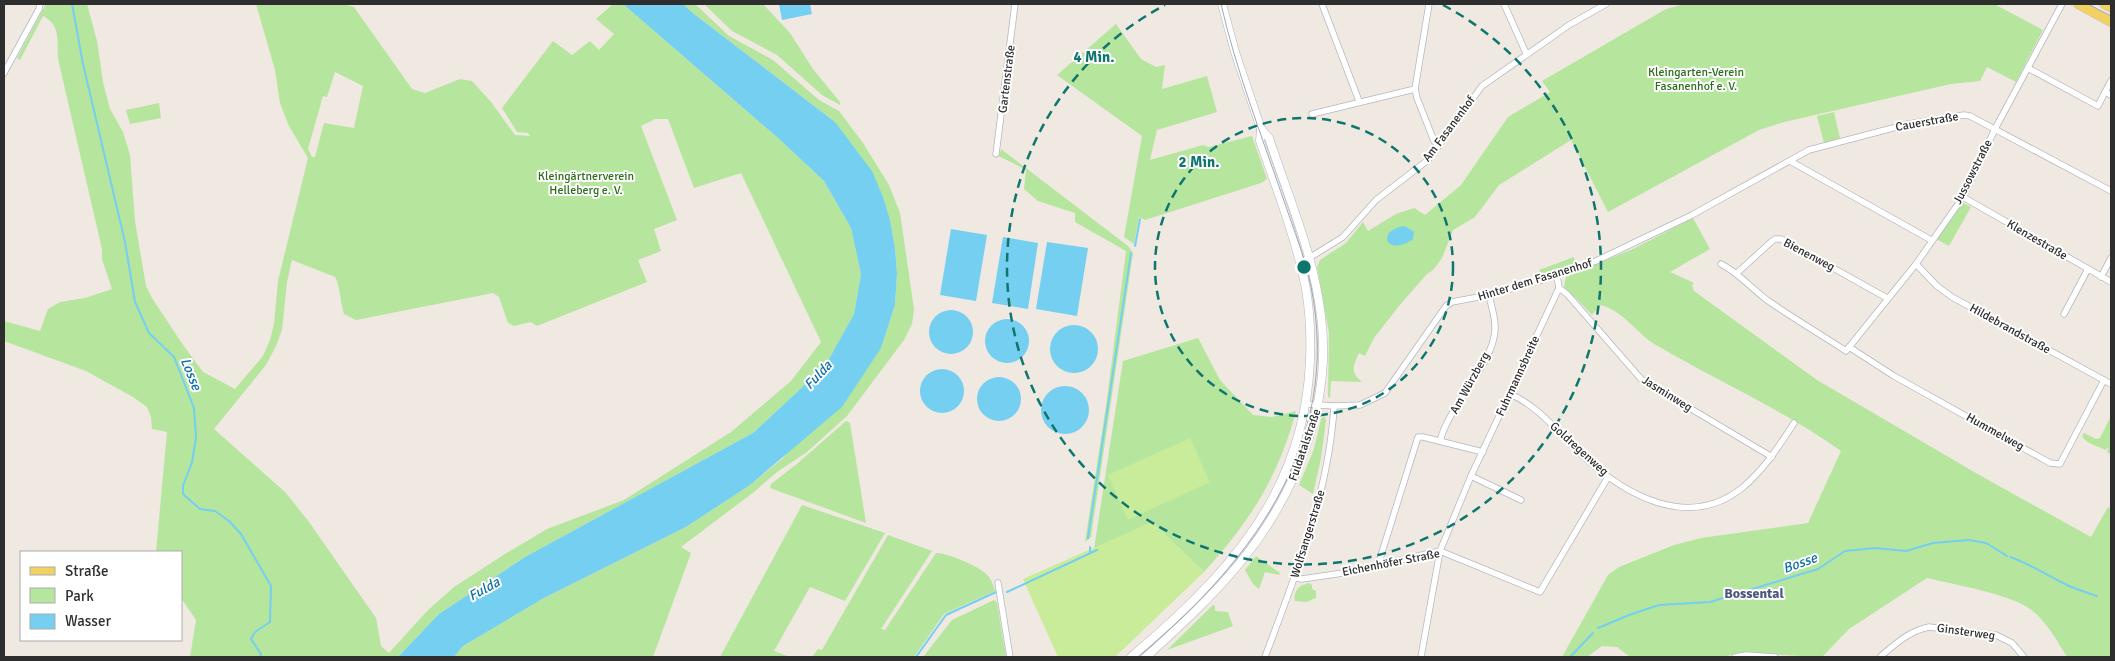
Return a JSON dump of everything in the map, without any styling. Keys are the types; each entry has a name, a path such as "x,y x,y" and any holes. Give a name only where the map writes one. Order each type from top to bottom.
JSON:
{"main road":[{"name":"Fuldatalstraße","path":"1146,657 1211,596 1235,570 1263,534 1291,484 1308,443 1319,405 1324,364 1321,315 1309,258 1269,138 1261,129 1235,52 1222,4"},
{"path":"2078,4 2111,22"},
{"path":"2104,4 2111,8"},
{"name":"Fuldatalstraße","path":"1131,657 1198,596 1233,558 1253,532 1270,504 1289,464 1306,404 1309,381 1309,313 1300,261 1260,141 1261,129"}],"street":[{"path":"4,73 40,4"},
{"name":"Gartenstraße","path":"996,154 1015,4"},
{"path":"1322,4 1359,101"},
{"path":"1429,4 1415,89 1434,141 1439,146"},
{"path":"1504,4 1526,54"},
{"name":"Am Fasanenhof","path":"1300,261 1309,258 1343,237 1376,200 1428,160 1467,104 1482,86 1568,25 1606,4"},
{"name":"Jussowstraße","path":"1848,349 1916,264 1931,240 1963,197 1995,129 2062,4"},
{"path":"2028,68 2098,106 2108,94 2111,81"},
{"path":"1312,114 1359,101 1415,89"},
{"name":"Cauerstraße","path":"1790,161 1809,150 1908,124 1964,115 1970,116 1995,129 2111,192"},
{"path":"1790,161 1931,240"},
{"name":"Hinter dem Fasanenhof","path":"1306,404 1334,406 1366,404 1385,393 1446,306 1452,302 1489,295 1596,262 1636,243 1790,161"},
{"name":"Klenzestraße","path":"1963,197 2111,282"},
{"name":"Bienenweg","path":"1737,273 1771,242 1775,239 1782,239 1887,298"},
{"path":"2101,277 2111,258"},
{"path":"1721,264 1737,273 1740,279 1768,300 1848,349"},
{"name":"Hildebrandstraße","path":"1916,264 1937,286 1952,297 2111,384"},
{"path":"2064,314 2088,269"},
{"path":"1557,275 1559,288"},
{"name":"Fuhrmannsbreite","path":"1420,657 1440,552 1471,476 1559,288"},
{"name":"Jasminweg","path":"1559,288 1586,314 1641,379 1772,457"},
{"name":"Am Würzberg","path":"1440,441 1449,420 1482,364 1494,336 1495,326 1489,295"},
{"name":"Hummelweg","path":"1848,349 2050,463 2060,464 2104,380"},
{"name":"Goldregenweg","path":"1510,394 1525,400 1582,455 1608,476 1656,503 1676,508 1693,508 1725,498 1740,489 1772,457 1794,423"},
{"name":"Wolfsangerstraße","path":"1265,657 1295,578 1315,515 1328,465 1334,406"},
{"path":"1378,565 1418,438 1423,436 1483,452"},
{"path":"1471,476 1521,500"},
{"name":"Eichenhöfer Straße","path":"1295,578 1325,576 1440,552 1540,592 1608,476"},
{"path":"998,583 1010,657"},
{"name":"Ginsterweg","path":"1880,657 1911,633 1929,627 1996,635 2012,643 2024,657"},
{"path":"1734,657 1746,655 1775,657"}],"green space":[{"name":"Kleingärtnerverein Helleberg e. V.","path":"46,4 87,4 97,41 103,82 110,109 123,132 130,155 135,221 146,286 183,345 203,372 235,389 263,356 270,340 274,324 278,281 308,158 289,126 280,103 275,70 256,4 343,4 354,7 412,89 425,93 460,79 472,81 491,102 515,135 530,136 528,133 517,132 502,108 553,41 572,55 590,41 599,50 614,34 596,19 613,4 623,4 778,138 824,181 851,228 861,274 854,314 825,366 753,433 525,557 439,614 398,657 190,657 196,620 182,599 182,551 156,551 167,432 152,429 151,417 147,407 133,397 86,371 4,341 4,321 40,331 48,309 60,302 85,298 112,289 102,259 102,249 58,59 57,34 53,24 43,16 20,60 17,58","holes":["335,72 363,86 354,128 324,123 315,157 312,157 308,149 323,96 327,97","655,119 668,119 694,188 741,173 821,342 791,381 731,432 624,500 547,529 505,554 454,587 427,611 389,653 381,646 376,618 309,522 285,492 214,429 266,365 276,346 282,330 287,282 292,260 335,277 344,314 356,320 493,293 499,297 508,323 514,326 531,322 537,326 647,282 638,260 661,251 654,229 677,220 641,126"]},
{"path":"683,4 695,4 729,36 773,60 819,100 839,111 863,143 889,185 900,213 914,309 912,324 904,340 847,416 807,452 777,472 754,492 681,547 691,553 653,657 454,657 463,646 544,598 686,527 750,485 782,459 881,348 895,305 897,274 890,220 835,122"},
{"path":"704,4 763,4 790,33 813,69 840,102 840,105 822,95 777,55 732,31"},
{"name":"Kleingarten-Verein Fasanenhof e. V.","path":"1684,4 1994,4 2043,30 2016,82 1987,67 1980,81 1951,84 1784,122 1759,130 1608,212 1571,140 1499,185 1475,217 1453,230 1442,258 1434,269 1426,275 1399,306 1374,338 1365,356 1359,353 1355,362 1354,372 1362,382 1331,381 1330,398 1328,397 1329,333 1317,267 1320,260 1346,243 1363,222 1368,231 1396,214 1414,208 1425,215 1461,185 1508,117 1550,92 1542,81 1666,9"},
{"path":"1116,24 1141,59 1156,67 1165,65 1162,89 1207,76 1217,112 1157,130 1150,160 1203,145 1209,147 1252,136 1267,179 1261,183 1145,220 1139,217 1134,244 1124,237 1142,136 1057,75"},
{"path":"159,103 161,118 130,124 126,110"},
{"path":"1834,112 1840,138 1824,143 1817,116"},
{"path":"1001,149 1128,246 1133,253 1091,537 1085,542 1107,399 1126,251 1075,222 1075,213 1038,201 1024,189 1026,170 999,156"},
{"path":"1963,203 1971,207 1949,246 1936,239"},
{"path":"1693,218 1710,249 1670,272 1694,283 1692,285 1694,291 1817,380 1981,476 2091,537 2108,507 2111,509 2111,657 2067,657 2041,619 2020,603 1995,594 1927,578 1849,629 1822,657 1745,653 1719,657 1630,657 1617,647 1602,646 1587,657 1562,657 1608,575 1619,567 1674,545 1701,538 1808,523 1841,451 1797,422 1656,345 1610,308 1601,305 1592,315 1564,287 1566,277 1635,248"},
{"path":"1574,257 1575,265 1545,275 1541,274 1539,270"},
{"path":"1198,338 1220,380 1253,415 1272,417 1296,411 1289,435 1271,478 1249,516 1204,572 1152,522 1094,549 1123,361"},
{"path":"1324,416 1326,420 1321,458 1313,494 1299,485 1314,449 1321,419"},
{"path":"2111,416 2111,455 2107,452 2109,447 2105,450 2089,443 2082,436 2084,433 2096,439 2100,438"},
{"path":"846,421 850,423 866,523 770,488 771,484"},
{"path":"1190,438 1210,482 1128,520 1108,475"},
{"path":"802,505 885,533 845,601 810,587 774,651 790,657 720,657"},
{"path":"1152,522 1204,572 1115,657 1058,657 1023,579"},
{"path":"888,535 932,551 881,629 885,630 936,553 954,557 981,570 990,579 995,591 944,614 914,657 812,657 818,649 822,650"},
{"path":"1256,556 1280,573 1279,575 1265,572 1259,589 1253,584 1245,570"},
{"path":"1309,583 1312,585 1312,589 1316,591 1316,598 1306,602 1295,601 1295,594 1298,589 1302,585"},
{"path":"994,600 997,603 1006,657 923,657 952,620"},
{"path":"1213,605 1215,606 1215,611 1228,612 1233,626 1167,650"}],"water":[{"name":"Fulda","path":"623,4 683,4 835,122 872,171 890,220 897,274 895,305 881,348 842,407 750,485 686,527 544,598 463,646 454,657 398,657 439,614 525,557 753,433 825,366 854,314 861,274 851,228 824,181 778,138"},
{"path":"779,4 810,4 812,14 782,20"},
{"path":"1405,226 1414,232 1413,239 1396,246 1391,244 1387,237 1390,232"},
{"path":"951,229 987,235 976,301 940,295"},
{"path":"1003,237 1038,243 1028,309 992,303"},
{"path":"1047,242 1088,248 1077,316 1036,309"},
{"path":"951,310 963,314 969,320 973,332 969,344 963,350 951,354 939,350 933,344 929,332 933,320 939,314"},
{"path":"1007,319 1019,323 1025,329 1029,341 1025,353 1019,359 1007,363 995,359 989,353 985,341 989,329 995,323"},
{"path":"1069,325 1079,325 1088,329 1094,335 1097,340 1097,358 1088,369 1079,373 1069,373 1060,369 1054,363 1050,354 1050,344 1054,335 1060,329"},
{"path":"942,369 954,373 960,379 964,391 960,403 954,409 942,413 930,409 924,403 920,391 924,379 930,373"},
{"path":"999,377 1011,381 1017,387 1021,399 1017,411 1011,417 999,421 987,417 981,411 977,399 981,387 987,381"},
{"path":"1065,386 1074,388 1082,393 1087,401 1089,410 1087,419 1082,427 1074,432 1065,434 1056,432 1048,427 1043,419 1041,410 1043,401 1048,393 1056,388"}],"waterway":[{"name":"Losse","path":"72,4 83,64 125,242 135,302 149,333 174,357 194,408 196,438 192,462 183,486 183,494 200,509 215,511 229,521 241,534 271,586 270,622 255,632 251,639 261,654 260,657"},
{"path":"1135,246 1140,219"},
{"path":"1088,538 1131,253"},
{"name":"Bosse","path":"1598,628 1659,605 1710,602 1818,569 1845,551 1875,548 1906,551 1933,543 1969,540 1986,543 2007,556"},
{"path":"1090,547 1090,553"},
{"path":"1007,592 1097,550"},
{"name":"Bosse","path":"2010,557 2030,565 2071,587 2097,596"},
{"path":"916,657 946,615 996,592"},
{"name":"Bosse","path":"1570,657 1593,633"}],"tram line":[{"path":"1138,657 1181,618 1221,577 1255,534 1283,487 1303,438 1315,385 1317,329 1307,269 1241,78 1221,4"},
{"path":"2088,4 2111,16"}],"district":[{"name":"Bossental","path":"1754,593"}]}
